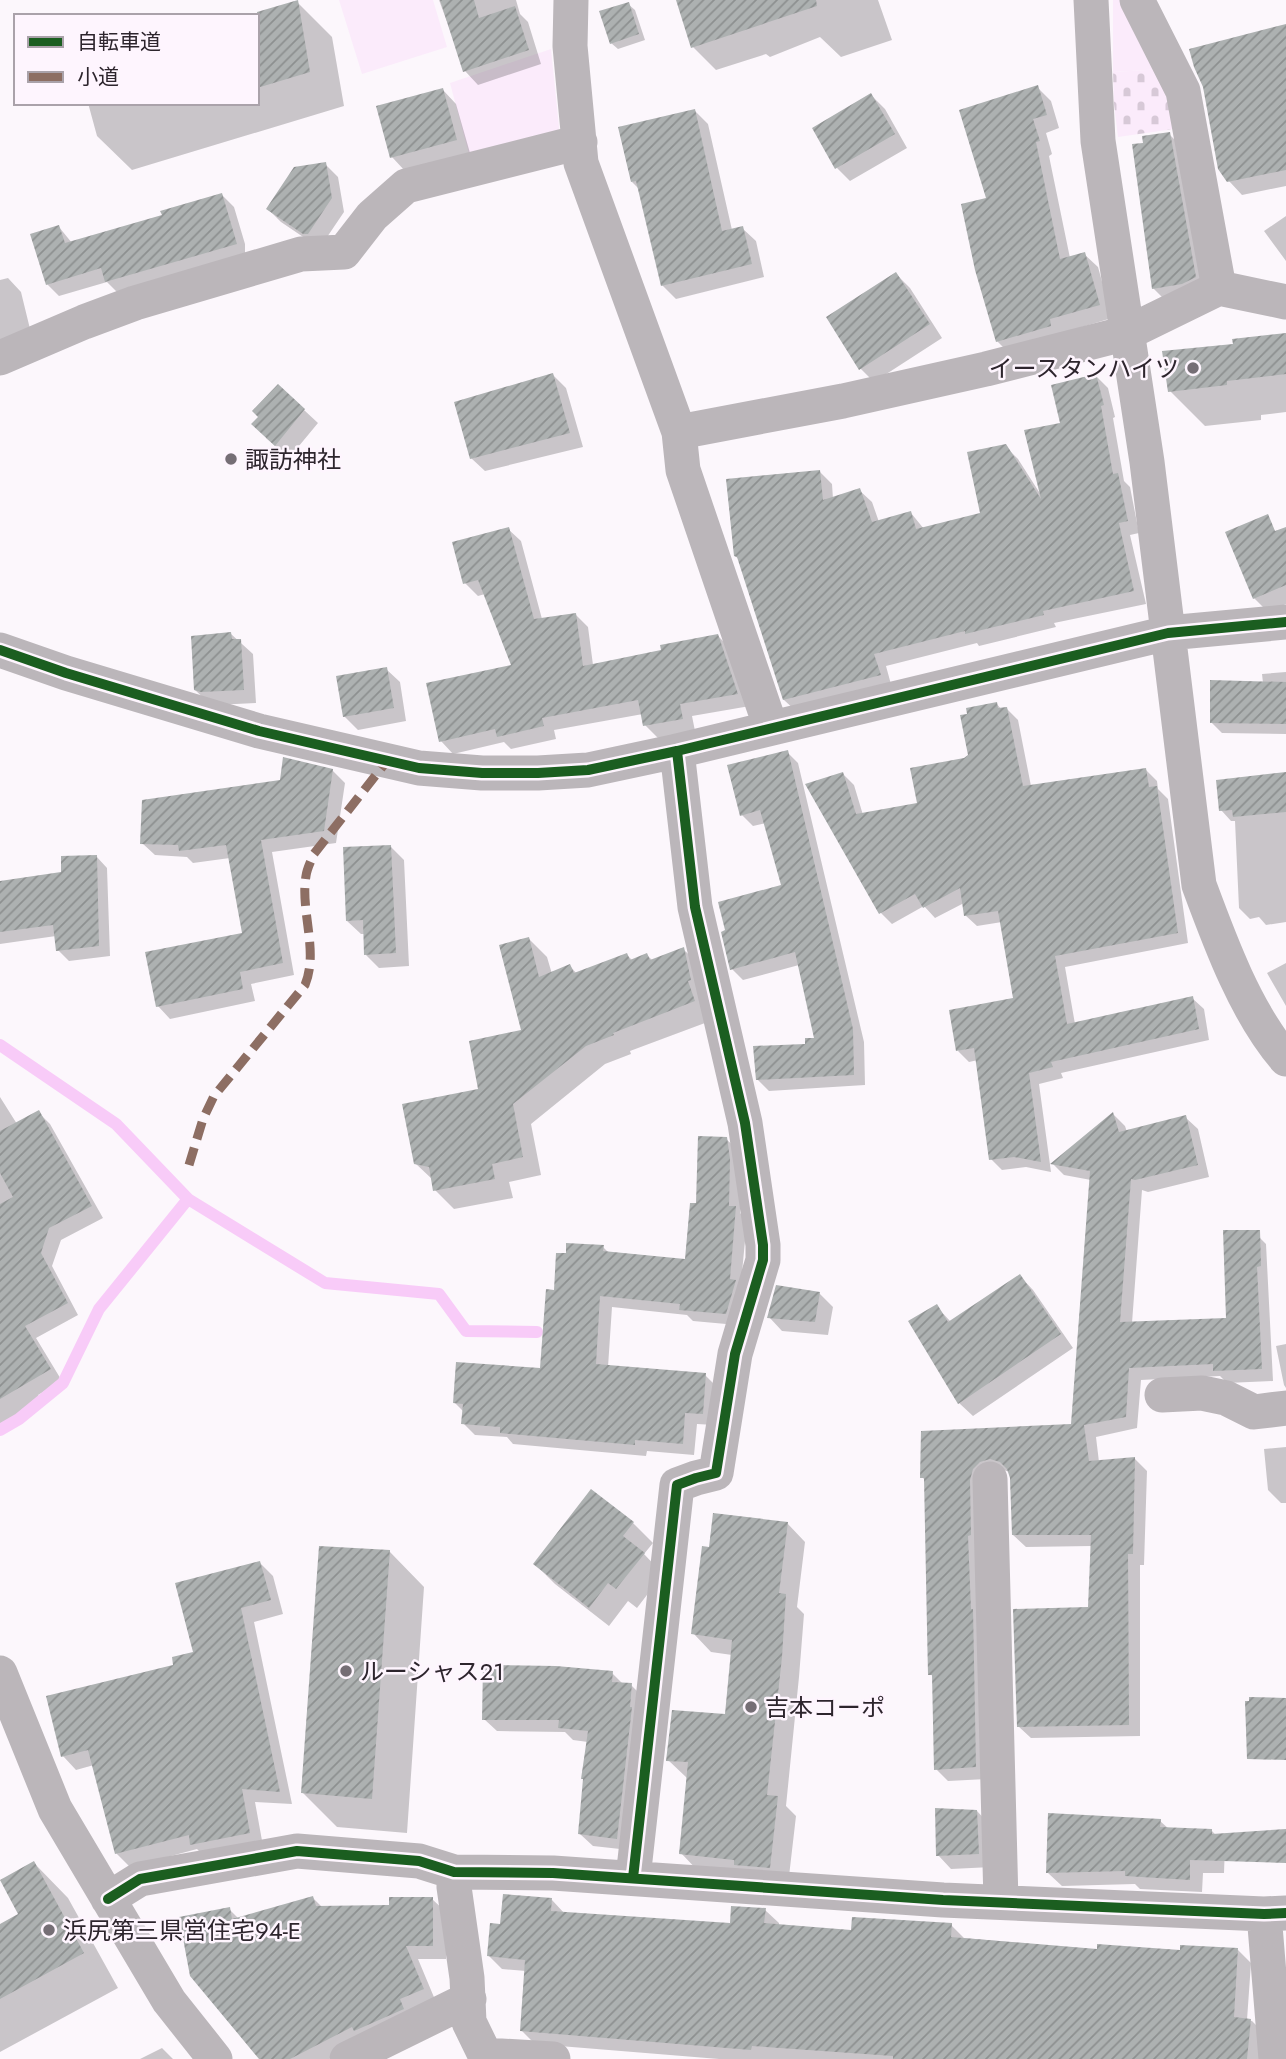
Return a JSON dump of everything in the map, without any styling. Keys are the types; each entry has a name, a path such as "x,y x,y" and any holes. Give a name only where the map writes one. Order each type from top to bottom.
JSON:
{"street":[{"path":"570,0 570,46 581,163 679,432 683,470 771,728"},
{"path":"1091,0 1098,141 1147,462 1199,885 1223,950 1270,1040 1286,1059"},
{"path":"1138,0 1183,91 1219,288"},
{"path":"0,358 135,303 301,254 344,252 372,216 406,186 580,142"},
{"path":"679,432 843,401 986,369 1127,333 1219,288 1286,302"},
{"path":"0,650 66,673 259,731 419,768 482,773 588,770 1168,633 1286,622"},
{"path":"632,1878 677,1485 716,1473 735,1354 763,1260 745,1123 695,907 677,751"},
{"path":"1162,1395 1202,1393 1226,1398 1254,1412 1286,1408"},
{"path":"990,1479 1001,1902"},
{"path":"0,1673 55,1809 169,2001 215,2059"},
{"path":"108,1899 140,1879 297,1851 419,1861 454,1872 553,1873 943,1900 1275,1913 1276,2059"},
{"path":"454,1872 469,2000 469,2022 486,2057 553,2059"},
{"path":"347,2059 469,2000"}],"green space":[{"path":"339,0 433,0 447,47 362,74"},
{"path":"1113,0 1131,0 1163,69 1113,72"},
{"path":"551,49 560,137 471,162 450,83"},
{"path":"1163,69 1181,128 1118,137 1113,72"}],"building":[{"path":"298,0 310,72 259,87 257,12"},
{"path":"440,0 474,0 479,18 515,6 529,50 463,72"},
{"path":"676,0 816,0 817,6 691,48"},
{"path":"629,2 639,34 610,44 599,11"},
{"path":"1286,24 1286,170 1227,182 1218,169 1203,87 1189,49"},
{"path":"1038,85 1047,115 1033,119 1040,141 1036,142 1060,259 1085,252 1100,305 1050,319 1051,326 996,342 975,270 961,204 986,198 959,110"},
{"path":"443,88 457,140 390,158 376,106"},
{"path":"871,93 895,134 835,169 812,128"},
{"path":"695,109 722,231 743,226 752,264 661,286 636,181 631,182 618,127"},
{"path":"1170,132 1196,277 1182,284 1152,289 1132,144 1143,143 1142,136"},
{"path":"326,162 332,198 308,234 303,234 266,209 294,167"},
{"path":"222,193 237,244 105,282 101,268 46,285 30,234 59,225 65,243 162,215 160,211"},
{"path":"896,272 930,324 859,370 826,317"},
{"path":"1286,333 1286,374 1168,392 1162,351 1233,344 1232,339"},
{"path":"553,373 570,433 470,459 454,402"},
{"path":"1096,374 1104,405 1101,406 1113,474 1118,473 1128,521 1119,523 1134,591 1043,611 1044,615 874,654 881,675 783,700 737,557 734,556 726,479 820,470 823,500 860,488 872,522 911,511 916,529 980,513 967,452 1006,444 1041,499 1024,430 1060,423 1051,385"},
{"path":"278,384 305,409 275,446 251,424 258,417 252,411"},
{"path":"1268,514 1275,531 1286,527 1286,585 1253,599 1225,532"},
{"path":"509,527 534,619 576,613 583,666 661,650 660,645 718,634 738,694 680,704 683,719 643,726 638,700 542,718 544,726 497,737 495,729 439,742 426,683 511,665 478,580 463,584 452,542"},
{"path":"231,632 232,639 241,639 244,690 194,690 191,636"},
{"path":"387,667 394,708 343,717 336,676"},
{"path":"1210,680 1286,682 1286,724 1210,723"},
{"path":"997,702 998,708 1007,707 1023,786 1146,768 1149,787 1157,786 1178,933 1055,956 1067,1024 1193,996 1199,1029 1051,1062 1053,1067 1029,1073 1041,1162 1014,1157 989,1160 974,1048 956,1051 949,1010 1013,998 998,911 964,916 960,888 923,908 915,894 879,914 805,784 843,772 856,814 917,803 910,768 968,755 960,715 967,714 966,708"},
{"path":"788,750 853,1029 854,1075 756,1080 753,1046 805,1044 805,1038 814,1038 795,952 730,970 721,932 725,930 718,902 781,885 760,810 740,816 727,765"},
{"path":"283,757 333,769 324,831 261,840 283,963 240,972 243,989 156,1007 145,952 242,933 226,845 179,851 178,845 140,844 142,800 280,780"},
{"path":"1286,772 1286,812 1233,817 1232,810 1219,811 1216,780"},
{"path":"391,845 396,953 364,955 363,920 346,921 343,847"},
{"path":"97,855 99,946 56,951 53,925 0,932 0,881 61,872 61,856"},
{"path":"529,937 539,977 570,964 574,973 627,953 630,960 647,953 650,960 684,947 691,980 688,981 695,1001 586,1046 513,1104 523,1157 492,1164 495,1179 433,1191 429,1167 414,1164 402,1104 478,1089 469,1041 521,1030 499,945"},
{"path":"39,1110 92,1206 49,1228 41,1253 68,1303 25,1326 51,1369 0,1399 0,1204 13,1197 0,1173 0,1131"},
{"path":"1113,1112 1119,1132 1186,1115 1198,1165 1131,1179 1120,1322 1226,1318 1223,1230 1260,1230 1261,1266 1257,1267 1262,1369 1213,1371 1213,1364 1129,1368 1126,1417 1084,1425 1089,1461 1135,1457 1133,1554 1128,1554 1129,1725 1017,1727 1013,1609 1088,1607 1091,1535 1012,1535 1010,1478 1007,1469 1000,1462 990,1459 980,1462 973,1469 970,1480 971,1535 968,1536 973,1609 976,1767 934,1770 932,1675 928,1675 924,1478 920,1478 921,1431 1071,1424 1090,1171 1050,1164"},
{"path":"698,1136 727,1137 730,1159 729,1206 736,1206 730,1279 736,1280 726,1314 679,1310 680,1304 600,1296 596,1364 706,1373 703,1414 685,1413 683,1444 635,1440 635,1445 500,1433 500,1427 461,1424 463,1404 453,1403 456,1362 540,1368 546,1289 554,1290 556,1253 566,1253 566,1243 604,1245 603,1251 685,1259 690,1203 696,1203"},
{"path":"1020,1274 1061,1334 958,1404 908,1321 937,1304 948,1322"},
{"path":"776,1285 820,1292 815,1322 767,1318"},
{"path":"591,1489 634,1522 623,1536 645,1553 616,1589 608,1583 589,1608 533,1564"},
{"path":"713,1513 788,1522 779,1593 786,1594 782,1657 767,1795 778,1796 770,1868 734,1865 734,1860 679,1854 688,1762 666,1761 672,1710 725,1714 732,1640 691,1634 702,1546 709,1547"},
{"name":"ルーシャス21","path":"319,1546 390,1550 372,1799 301,1793"},
{"path":"260,1561 271,1600 241,1608 280,1792 242,1789 250,1833 190,1845 189,1835 115,1854 88,1750 61,1757 46,1696 173,1665 172,1657 193,1652 175,1583"},
{"path":"483,1665 556,1666 613,1671 612,1682 632,1683 632,1707 617,1839 578,1834 581,1779 588,1731 558,1728 559,1720 482,1720"},
{"path":"1249,1697 1286,1698 1286,1760 1247,1759 1245,1701 1249,1701"},
{"path":"935,1808 977,1810 979,1854 936,1856"},
{"path":"1048,1813 1161,1819 1160,1827 1212,1829 1212,1834 1286,1829 1286,1863 1190,1860 1190,1880 1125,1876 1125,1871 1046,1873"},
{"name":"浜尻第三県営住宅94-E","path":"34,1861 84,1953 0,1999 0,1924 18,1914 0,1880"},
{"path":"503,1894 552,1898 551,1911 730,1923 731,1906 766,1908 764,1923 851,1930 852,1917 952,1923 951,1937 1097,1949 1097,1944 1180,1950 1180,1945 1238,1948 1234,2017 1251,2019 1247,2059 893,2059 893,2056 752,2046 751,2050 520,2031 525,1960 487,1956 490,1923 500,1924"},
{"path":"313,1896 316,1906 389,1905 389,1897 433,1897 433,1946 406,1946 424,1989 400,1999 404,2009 354,2031 352,2027 290,2059 259,2059 190,1976 179,1917 230,1907 232,1919"}],"waterway":[{"path":"0,1045 116,1124 188,1199 325,1283 439,1294 466,1331 537,1332"},
{"path":"0,1430 19,1419 63,1383 99,1309 188,1199"}],"marked path":[{"path":"189,1165 203,1119 214,1096 305,985 310,959 305,889 313,855 387,761"}],"cycle path":[{"path":"0,650 66,673 259,731 419,768 482,773 538,773 588,770 677,751 1168,633 1286,622"},
{"path":"633,1878 677,1485 716,1473 735,1354 763,1260 745,1123 695,907 677,751"},
{"path":"108,1899 140,1879 297,1851 419,1861 454,1872 553,1873 943,1900 1286,1913"}],"place":[{"name":"イースタンハイツ","path":"1193,368"},
{"name":"諏訪神社","path":"231,459"},
{"name":"ルーシャス21","path":"346,1671"},
{"name":"吉本コーポ","path":"751,1707"},
{"name":"浜尻第三県営住宅94-E","path":"49,1930"}]}
